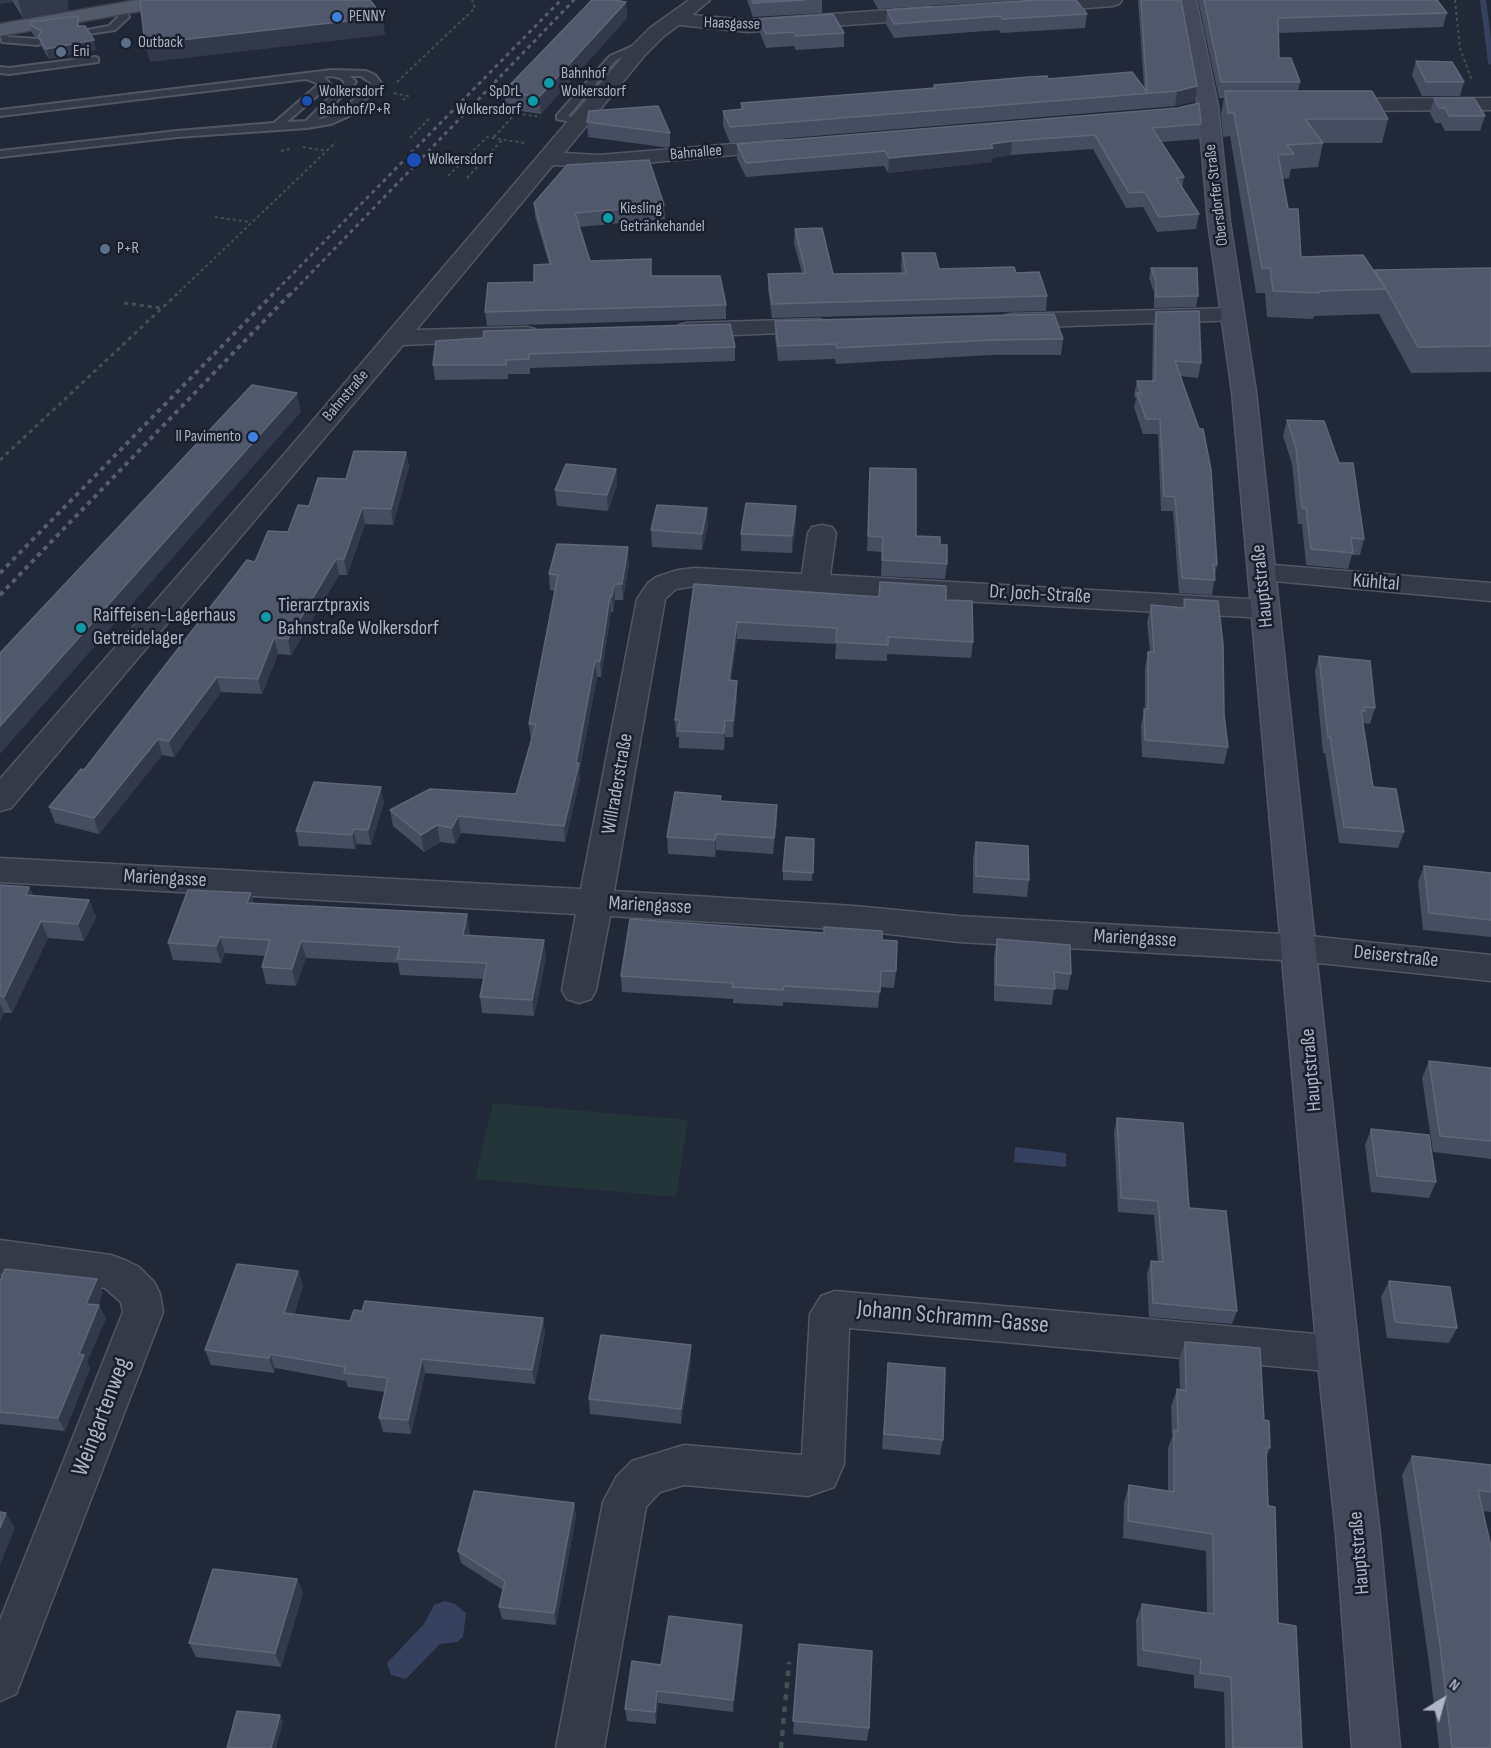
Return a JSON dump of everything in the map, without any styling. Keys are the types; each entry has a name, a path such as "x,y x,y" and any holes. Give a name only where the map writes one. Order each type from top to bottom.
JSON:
{"main road":[{"path":"1,37 168,0"},
{"name":"Obersdorfer Straße","path":"1186,0 1217,106 1213,170 1244,392"},
{"name":"Hauptstraße","path":"1244,392 1338,1354 1359,1535 1376,1748"}],"street":[{"name":"Bahnstraße","path":"0,800 296,457 548,158 577,122 593,92 674,19 701,0"},
{"path":"1019,7 1113,0"},
{"name":"Haasgasse","path":"674,19 748,26 948,12"},
{"path":"1310,106 1486,104"},
{"path":"1187,112 1217,106"},
{"name":"Bahnallee","path":"548,158 610,160 807,144"},
{"path":"990,322 1232,315"},
{"path":"664,330 840,326"},
{"path":"394,338 547,334"},
{"path":"815,584 822,533"},
{"name":"Kühltal","path":"1262,573 1491,592"},
{"name":"Dr. Joch-Straße","path":"666,583 695,577 1265,609"},
{"name":"Willraderstraße","path":"579,990 597,904 651,599 666,583"},
{"name":"Mariengasse","path":"0,870 305,885 854,918 959,929 1300,948"},
{"name":"Deiserstraße","path":"1300,948 1491,968"},
{"name":"Weingartenweg","path":"0,1257 111,1272 125,1279 140,1294 143,1312 0,1678"},
{"name":"Johann Schramm-Gasse","path":"580,1748 625,1502 632,1490 647,1475 684,1465 808,1476 819,1473 823,1464 824,1450 829,1320 830,1314 835,1309 1338,1354"}],"lane":[{"path":"85,33 112,28 124,17 120,9"},
{"path":"1,37 38,42"},
{"path":"0,70 9,71 95,60"},
{"path":"307,125 351,82 344,75 332,73"},
{"path":"0,113 332,73 363,73 372,77 376,83 345,114 327,122 307,125 279,124 0,154"},
{"path":"279,124 326,84 320,79 306,76"}],"path":[{"path":"395,84 475,8 472,0"},
{"path":"1455,0 1460,48 1486,104"},
{"path":"387,92 408,96 403,100"},
{"path":"487,109 516,113 494,137"},
{"path":"495,115 500,111"},
{"path":"410,138 430,118"},
{"path":"0,460 342,135"},
{"path":"448,176 487,136 524,143"},
{"path":"467,178 503,139"},
{"path":"281,151 300,147 326,151"},
{"path":"215,217 251,222"},
{"path":"124,303 161,308"},
{"path":"781,1748 789,1662"}],"shaded area":[{"path":"493,1103 688,1120 676,1197 475,1179"}],"water":[{"path":"1015,1147 1066,1153 1066,1167 1014,1162"},
{"path":"445,1601 455,1604 466,1613 463,1637 457,1642 440,1644 406,1679 391,1675 387,1663 424,1624 434,1605"}],"building":[{"path":"140,0 370,0 383,17 145,44"},
{"path":"592,0 626,2 539,97 504,91"},
{"path":"752,0 804,0 753,3"},
{"path":"1036,0 1076,0 1087,14 1002,19 1001,16 894,24 887,10"},
{"path":"1141,0 1181,0 1197,86 1177,91 730,127 723,111 743,109 741,103 935,88 934,85 1029,77 1047,76 1048,79 1132,72 1147,92"},
{"path":"1204,0 1437,0 1447,13 1278,18 1279,58 1291,58 1300,82 1221,82"},
{"path":"833,14 844,33 796,36 794,32 766,34 760,19"},
{"path":"78,16 78,26 85,26 94,40 46,49 38,36 42,31 32,26 30,22"},
{"path":"1416,61 1452,62 1464,82 1426,82"},
{"path":"1225,91 1372,91 1388,119 1305,119 1323,143 1287,145 1294,154 1278,155 1288,209 1298,209 1301,257 1363,255 1385,288 1375,270 1491,268 1491,346 1418,347 1386,289 1319,291 1319,293 1273,291 1270,268 1262,268 1234,113 1228,113"},
{"path":"1434,98 1474,98 1485,116 1449,116 1445,108 1439,108"},
{"path":"1199,103 1201,124 1152,128 1184,177 1176,178 1199,214 1159,217 1145,192 1129,193 1095,135 1012,141 991,144 993,148 889,158 885,151 746,163 737,144 1178,108"},
{"path":"658,106 670,133 587,122 589,111"},
{"path":"649,160 664,205 575,213 590,261 651,259 651,276 720,276 726,305 485,312 488,283 534,282 534,265 551,264 534,203 567,165"},
{"path":"822,228 833,274 906,273 902,253 935,253 939,269 1014,267 1016,273 1039,272 1047,296 772,304 768,274 806,273 795,229"},
{"path":"1151,268 1197,268 1198,296 1156,297 1156,281"},
{"path":"1199,311 1201,363 1175,361 1199,429 1203,429 1211,470 1217,565 1213,564 1215,580 1182,578 1175,497 1164,496 1160,419 1146,419 1137,393 1141,393 1137,381 1155,381 1156,312"},
{"path":"1054,314 1063,339 992,340 837,348 836,344 778,346 775,321"},
{"path":"730,324 735,347 529,354 529,359 506,360 506,365 433,365 436,341 483,338 484,331"},
{"path":"252,385 297,393 0,726 0,653"},
{"path":"1287,420 1324,421 1339,463 1353,463 1364,539 1351,538 1353,553 1311,549 1306,508 1302,508 1296,448"},
{"path":"354,451 406,452 391,509 362,508 344,559 336,559 288,639 274,638 258,679 217,677 169,741 158,739 94,818 49,807 81,769 84,770 247,560 255,562 268,531 288,532 298,505 309,506 318,478 346,479"},
{"path":"566,464 616,469 607,495 555,490"},
{"path":"870,468 916,469 916,536 940,537 940,545 947,545 947,564 882,560 883,537 868,536"},
{"path":"746,503 796,506 792,536 741,534"},
{"path":"657,505 707,508 702,534 651,530"},
{"path":"557,544 628,547 622,584 614,584 612,596 610,596 600,661 595,661 576,763 579,763 564,826 458,816 452,828 437,825 421,835 390,810 430,789 516,794 536,724 529,724 558,575 549,574"},
{"path":"880,582 946,586 946,600 972,601 973,642 888,637 888,645 836,642 837,628 737,622 729,680 737,681 733,721 725,720 724,733 678,731 680,720 675,720 694,584 879,597"},
{"path":"1184,599 1218,601 1223,644 1224,715 1228,747 1145,740 1144,709 1148,709 1148,652 1154,652 1151,605 1185,608"},
{"path":"1319,656 1370,661 1375,708 1364,707 1365,711 1361,711 1373,787 1396,789 1404,832 1344,827 1330,737 1328,737"},
{"path":"314,782 381,787 368,830 353,829 352,835 296,831"},
{"path":"675,792 721,796 720,801 777,805 774,838 716,834 715,840 667,837"},
{"path":"786,837 814,839 813,873 783,871"},
{"path":"976,842 1028,846 1029,880 976,876"},
{"path":"1424,866 1491,873 1491,920 1429,913"},
{"path":"0,885 29,887 26,895 89,900 78,924 41,921 4,997 0,996"},
{"path":"188,890 251,893 247,903 467,914 463,935 544,940 532,1000 480,997 487,963 397,959 400,947 301,941 292,969 262,967 270,940 220,937 216,946 168,943"},
{"path":"630,919 824,933 824,927 882,931 882,940 897,941 896,971 881,971 880,992 784,986 783,990 732,987 733,983 621,976"},
{"path":"997,939 1070,945 1071,974 1054,972 1055,989 996,985"},
{"path":"1429,1061 1491,1068 1491,1141 1440,1136"},
{"path":"1117,1118 1183,1123 1189,1208 1226,1211 1237,1311 1153,1303 1151,1261 1163,1262 1158,1201 1121,1198"},
{"path":"1371,1129 1429,1135 1436,1182 1377,1176"},
{"path":"237,1264 298,1271 284,1313 350,1321 354,1310 362,1311 365,1301 543,1318 532,1370 422,1359 408,1420 379,1418 388,1378 344,1373 345,1367 270,1354 269,1358 205,1350"},
{"path":"5,1269 97,1279 86,1304 99,1305 79,1354 84,1355 58,1418 0,1412 0,1281"},
{"path":"1389,1281 1450,1287 1457,1328 1395,1322"},
{"path":"601,1335 691,1345 681,1409 589,1399"},
{"path":"1185,1342 1260,1348 1264,1420 1269,1421 1270,1448 1266,1448 1268,1506 1275,1507 1278,1623 1296,1626 1302,1748 1233,1748 1231,1677 1200,1673 1201,1659 1143,1650 1142,1604 1214,1614 1213,1534 1128,1521 1129,1485 1174,1492 1174,1430 1178,1431 1177,1389 1186,1391"},
{"path":"888,1363 945,1368 943,1440 884,1434"},
{"path":"1412,1456 1491,1465 1491,1492 1478,1490 1491,1547 1491,1748 1452,1748 1440,1645"},
{"path":"474,1491 574,1503 554,1613 499,1607 505,1581 458,1551"},
{"path":"0,1512 6,1513 0,1528"},
{"path":"213,1569 297,1579 275,1653 189,1643"},
{"path":"669,1616 742,1625 733,1700 657,1691 655,1712 625,1709 632,1661 661,1665"},
{"path":"799,1644 872,1651 869,1728 793,1721"},
{"path":"237,1711 280,1715 271,1748 227,1748"}],"waterway":[{"path":"1483,0 1491,63"}],"railway":[{"path":"271,296 561,0"},
{"path":"289,296 574,0"},
{"path":"0,573 273,294"},
{"path":"0,595 290,294"}],"place":[{"name":"PENNY","path":"337,17"},
{"name":"Outback","path":"126,43"},
{"name":"Eni","path":"61,52"},
{"name":"Bahnhof Wolkersdorf","path":"549,83"},
{"name":"Wolkersdorf Bahnhof/P+R","path":"307,101"},
{"name":"SpDrL Wolkersdorf","path":"533,101"},
{"name":"Wolkersdorf","path":"414,160"},
{"name":"Kiesling Getränkehandel","path":"608,218"},
{"name":"P+R","path":"105,249"},
{"name":"Il Pavimento","path":"253,437"},
{"name":"Tierarztpraxis Bahnstraße Wolkersdorf","path":"266,617"},
{"name":"Raiffeisen-Lagerhaus Getreidelager","path":"81,628"}]}
